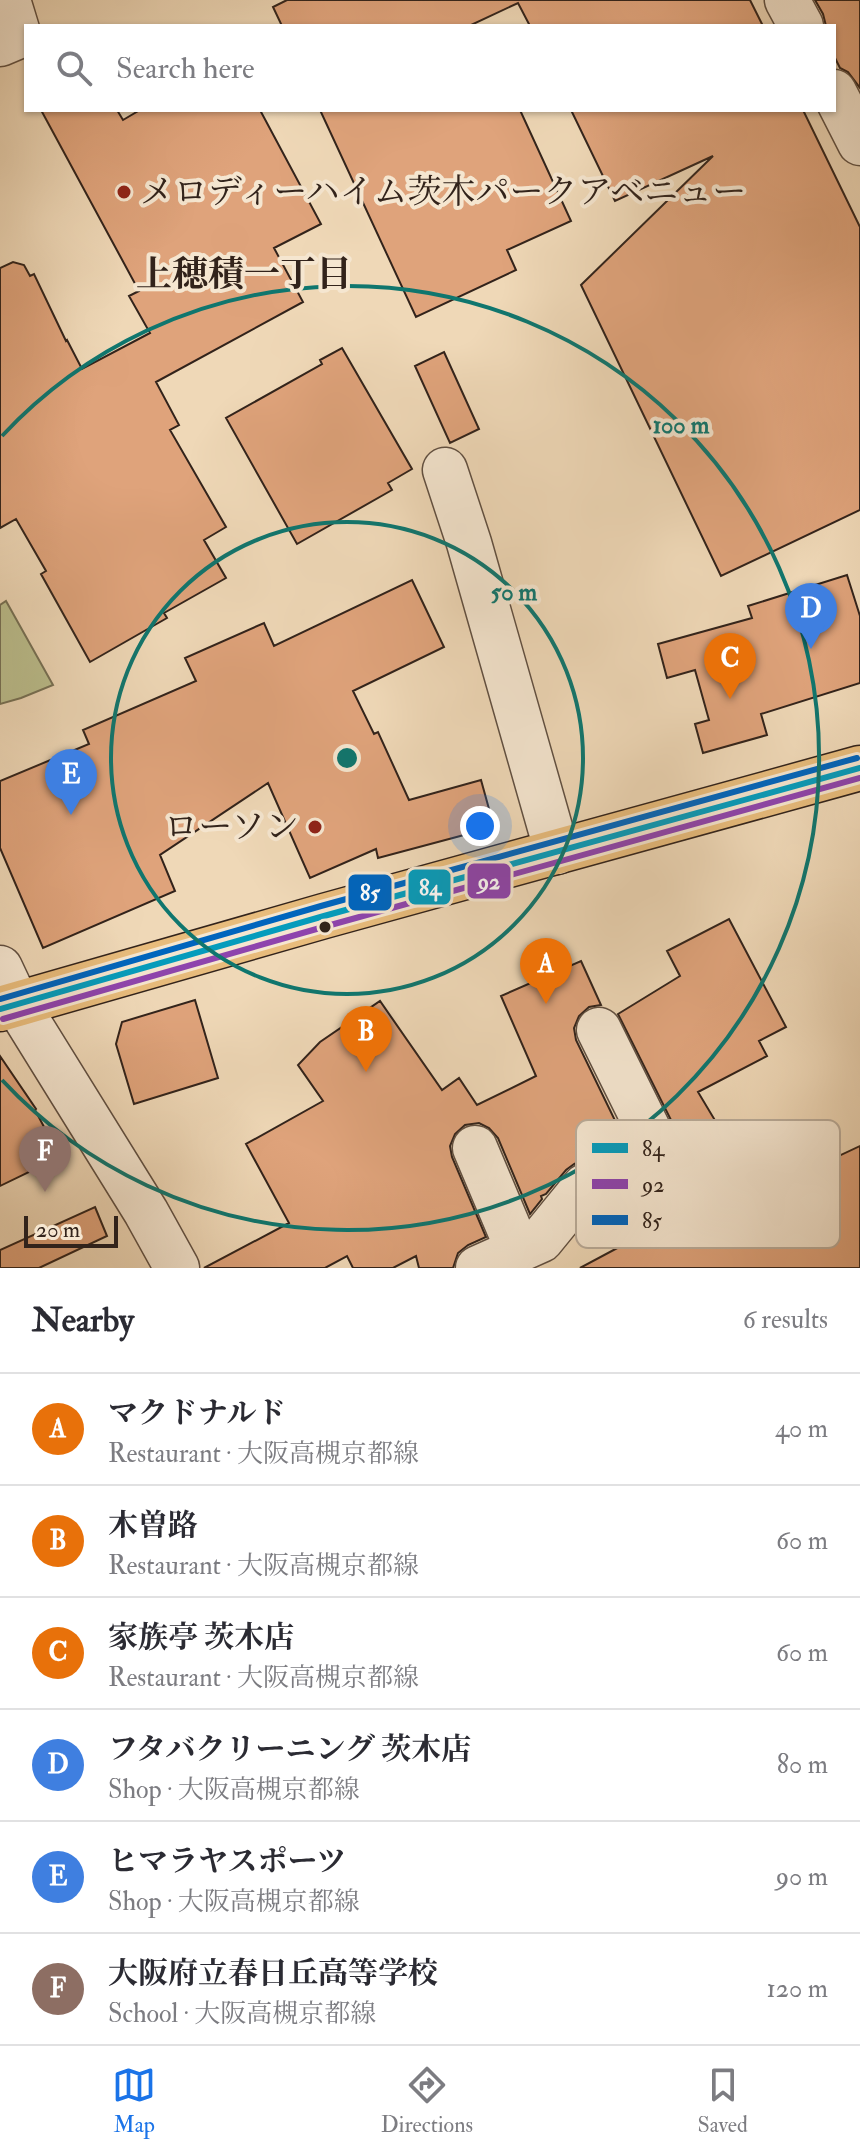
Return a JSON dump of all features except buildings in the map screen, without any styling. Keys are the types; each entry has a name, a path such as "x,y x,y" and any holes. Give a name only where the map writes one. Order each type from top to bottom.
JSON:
{"main road":[{"path":"6,993 324,916 860,768"}],"street":[{"path":"0,44 19,36 8,0"},
{"path":"787,0 800,24"},
{"path":"836,96 860,143"},
{"path":"445,470 469,543 557,852"},
{"path":"6,993 146,1212 177,1268"},
{"path":"599,1030 644,1120"},
{"path":"475,1148 518,1250"},
{"path":"478,1268 541,1240 576,1197"}],"green space":[{"path":"6,601 53,685 0,704 0,605"}],"transit line":[{"name":"85","path":"0,999 321,906 857,758"},
{"name":"84","path":"0,1009 860,768"},
{"name":"92","path":"3,1019 860,778"}],"place":[{"name":"メロディーハイム茨木パークアベニュー","path":"124,192"},
{"name":"フタバクリーニング 茨木店","path":"811,649"},
{"name":"家族亭 茨木店","path":"730,699"},
{"name":"ヒマラヤスポーツ","path":"71,815"},
{"name":"ローソン","path":"315,827"},
{"name":"マクドナルド","path":"546,1004"},
{"name":"木曽路","path":"366,1072"},
{"name":"大阪府立春日丘高等学校","path":"45,1192"}],"district":[{"name":"上穂積一丁目","path":"244,274"}]}
